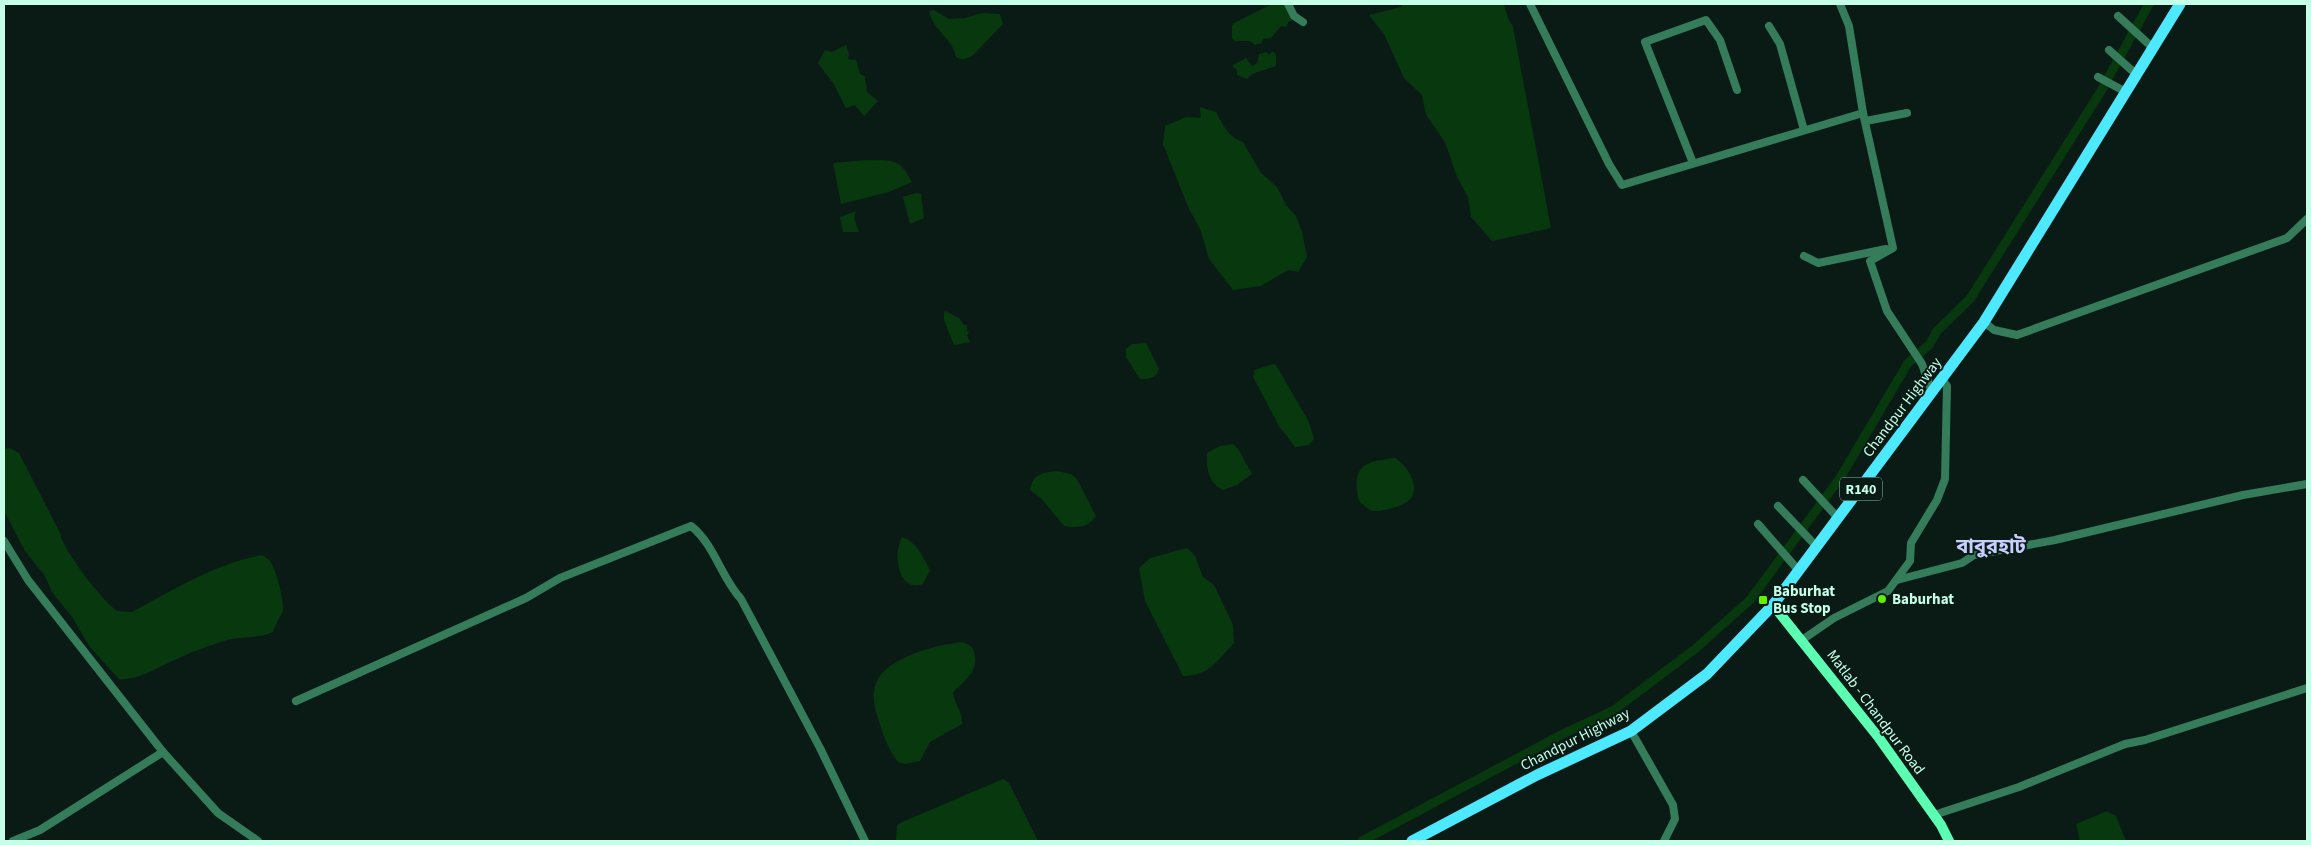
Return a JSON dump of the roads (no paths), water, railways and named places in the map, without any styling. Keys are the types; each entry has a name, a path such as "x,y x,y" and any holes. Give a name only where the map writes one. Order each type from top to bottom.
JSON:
{"main road":[{"name":"Chandpur Highway","path":"1412,841 1537,775 1631,731 1707,674 1773,605 1984,322 2180,4"},
{"name":"Matlab - Chandpur Road","path":"1773,605 1879,738 1934,815 1949,841"}],"street":[{"path":"1288,4 1294,16 1303,22"},
{"path":"1530,4 1609,164 1622,184 1720,157 1804,130 1864,117 1907,113"},
{"path":"1840,4 1849,26 1864,117 1893,248"},
{"path":"2118,16 2153,48"},
{"path":"1693,163 1645,42 1706,20 1720,40 1737,90"},
{"path":"1769,26 1780,44 1804,130"},
{"path":"2109,50 2137,74"},
{"path":"2098,77 2126,92"},
{"path":"1984,322 1994,330 2016,335 2287,238 2307,219"},
{"path":"1804,256 1818,263 1893,248"},
{"path":"1893,248 1870,261 1887,311 1922,364 1932,393"},
{"path":"1802,640 1834,618 1888,591 1910,561 1911,543 1937,500 1945,478 1947,386 1942,379"},
{"path":"1803,480 1838,518"},
{"path":"1897,580 1962,563 1974,555 2055,540 2243,495 2307,484"},
{"path":"1778,506 1817,547"},
{"path":"1758,524 1799,571"},
{"path":"296,701 526,598 560,578 691,526 702,534 730,586 741,599 820,748 865,841"},
{"path":"4,541 28,580 163,752 218,813 258,841"},
{"path":"1934,815 2019,787 2124,744 2172,732 2307,688"},
{"path":"1631,731 1673,805 1674,819 1664,841"},
{"path":"13,841 40,830 163,752"}],"waterway":[{"path":"1362,841 1561,735 1614,710 1695,649 1750,600 1840,478 1908,363 1929,345 1937,331 1970,299 2101,91 2149,4"}],"place":[{"name":"Baburhat","path":"1882,599"},
{"name":"Baburhat Bus Stop","path":"1763,600"}],"district":[{"name":"বাবুরহাট","path":"1991,546"}]}
